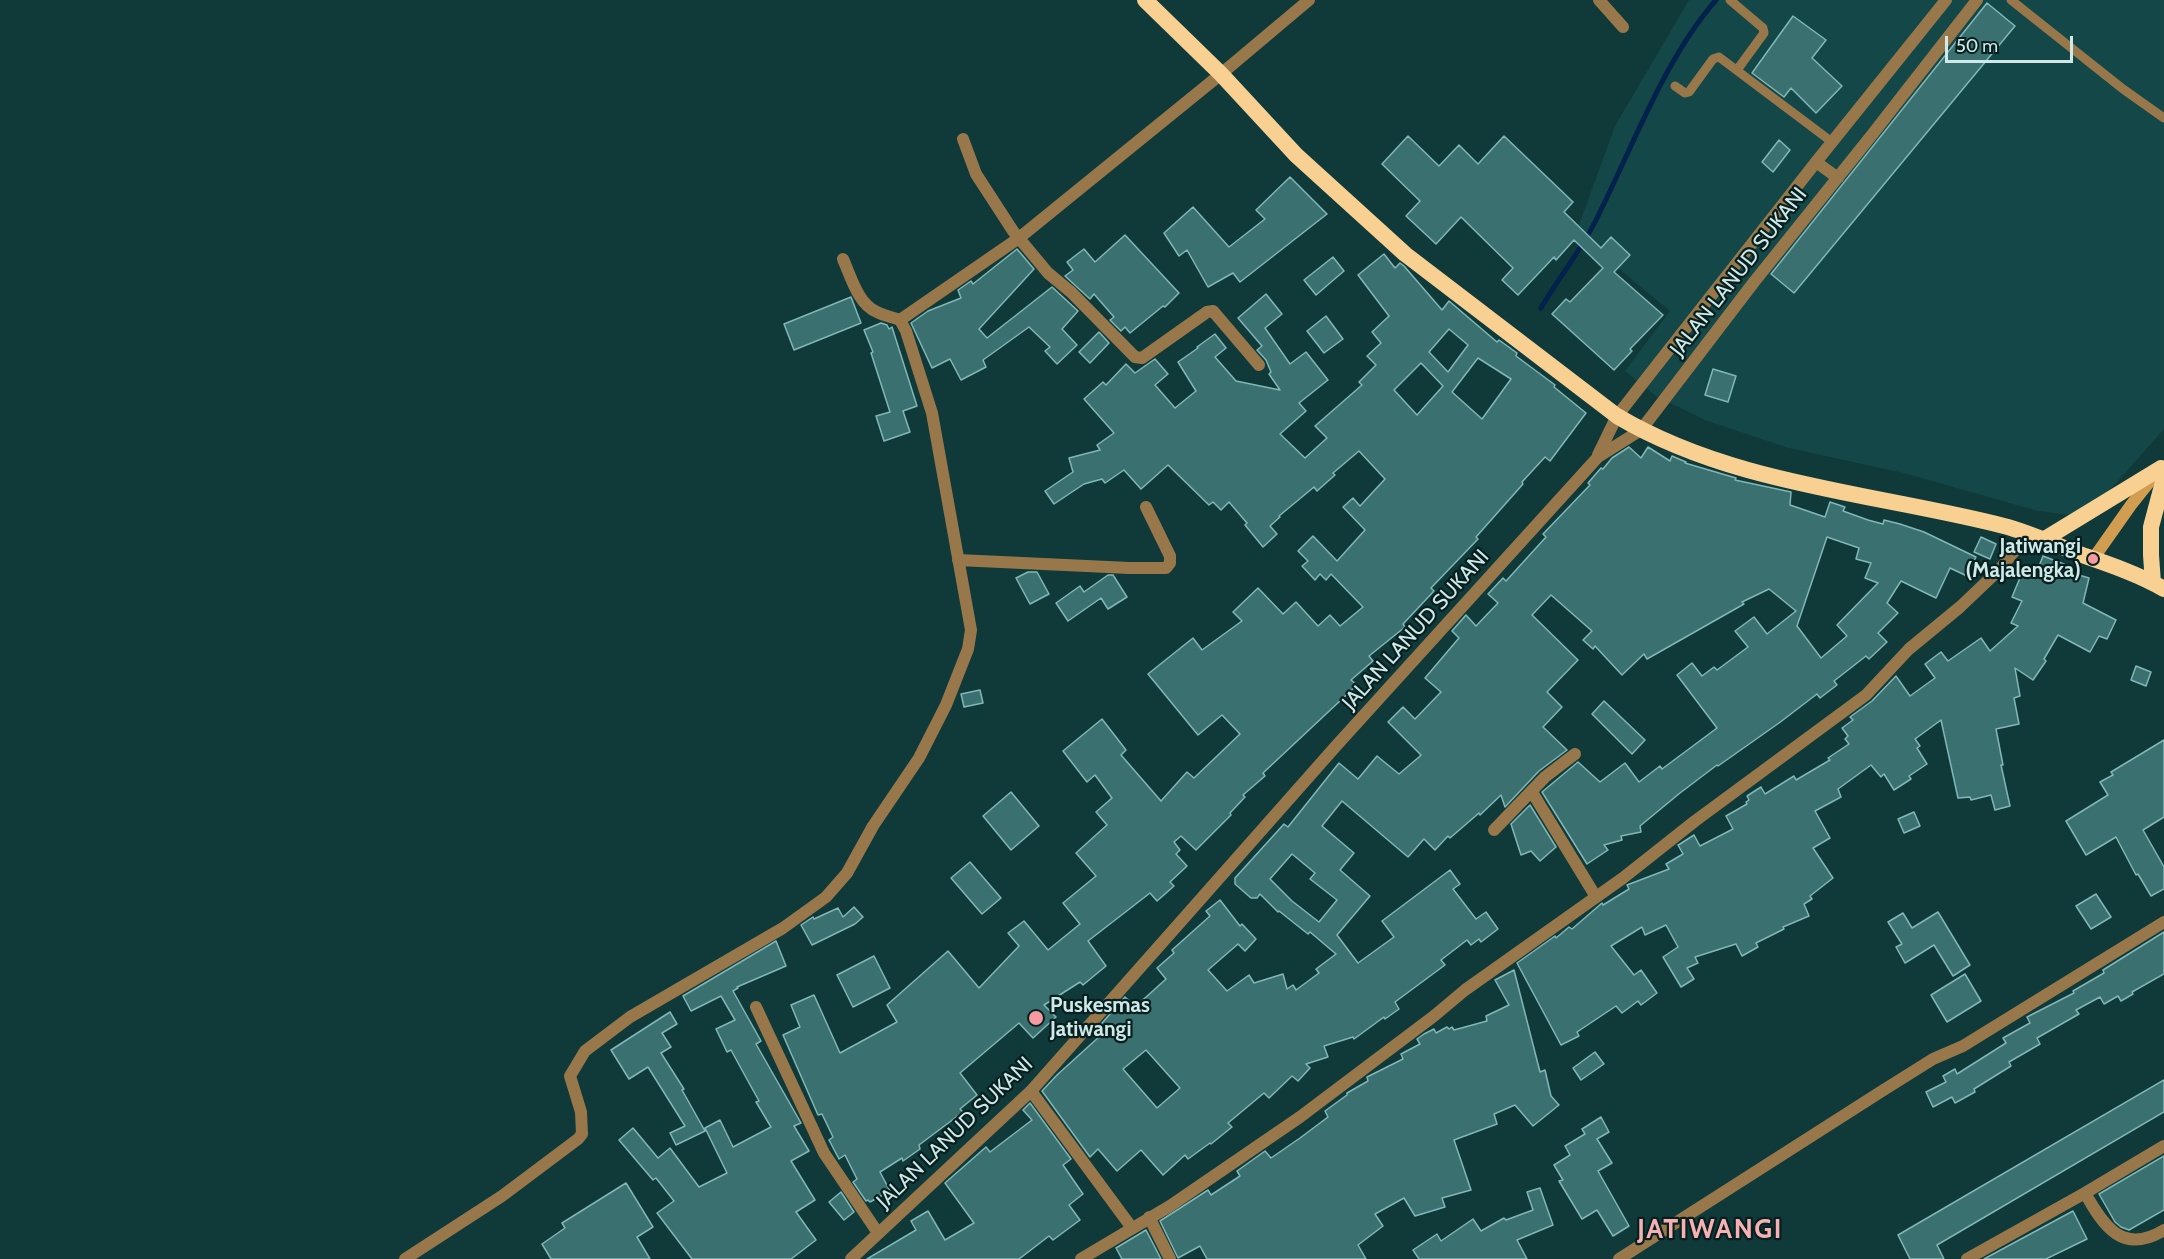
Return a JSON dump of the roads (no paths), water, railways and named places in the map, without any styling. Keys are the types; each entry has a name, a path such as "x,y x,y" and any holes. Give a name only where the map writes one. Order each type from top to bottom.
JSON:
{"highway":[{"path":"1145,0 1221,74 1296,155 1405,254 1617,416 1641,430 1698,454 1810,485 1998,525 2036,537 2159,586"},
{"path":"2036,537 2163,470"},
{"path":"2159,586 2151,555 2151,527 2163,470"}],"main road":[{"path":"2093,559 2131,505 2163,470"}],"street":[{"path":"900,320 1019,238 1309,0"},
{"path":"1599,0 1623,27"},
{"path":"1598,456 1617,416 1946,0"},
{"name":"JALAN LANUD SUKANI","path":"854,1258 1031,1091 1336,746 1598,456 1641,430 1754,282 1977,0"},
{"path":"963,139 976,174 1019,238 1048,273 1071,292 1135,357 1142,358 1208,312 1213,311 1259,364"},
{"path":"1816,162 1838,178"},
{"path":"405,1259 502,1196 578,1139 582,1134 581,1112 570,1076 585,1051 630,1017 783,928 826,897 847,873 873,826 919,758 937,726 968,649 971,630 932,413 906,331 900,320 878,313 867,306 856,289 843,259"},
{"path":"958,560 1166,568 1170,563 1170,556 1146,507"},
{"path":"1081,1259 1170,1206 1300,1117 1465,990 1596,897 1866,695 1909,649 1960,607 2036,537"},
{"path":"1494,830 1545,777 1575,754"},
{"path":"1532,792 1596,897"},
{"path":"1619,1259 1933,1059 1963,1046 2164,922"},
{"path":"756,1007 824,1153 878,1233"},
{"path":"1031,1091 1132,1228"},
{"path":"1967,1259 2164,1146"},
{"path":"2085,1193 2103,1223 2118,1235 2132,1241 2152,1238 2164,1230"},
{"path":"1149,1217 1170,1259"}],"lane":[{"path":"1730,0 1763,28 1764,33 1737,70"},
{"path":"2011,0 2123,89 2164,118"},
{"path":"1675,86 1685,93 1689,92 1713,58 1719,57 1832,142"}],"waterway":[{"path":"1541,308 1592,228 1665,75 1681,48 1716,0"}],"place":[{"name":"Jatiwangi (Majalengka)","path":"2093,559"},
{"name":"Puskesmas Jatiwangi","path":"1036,1018"}],"district":[{"name":"JATIWANGI","path":"1710,1230"}]}
